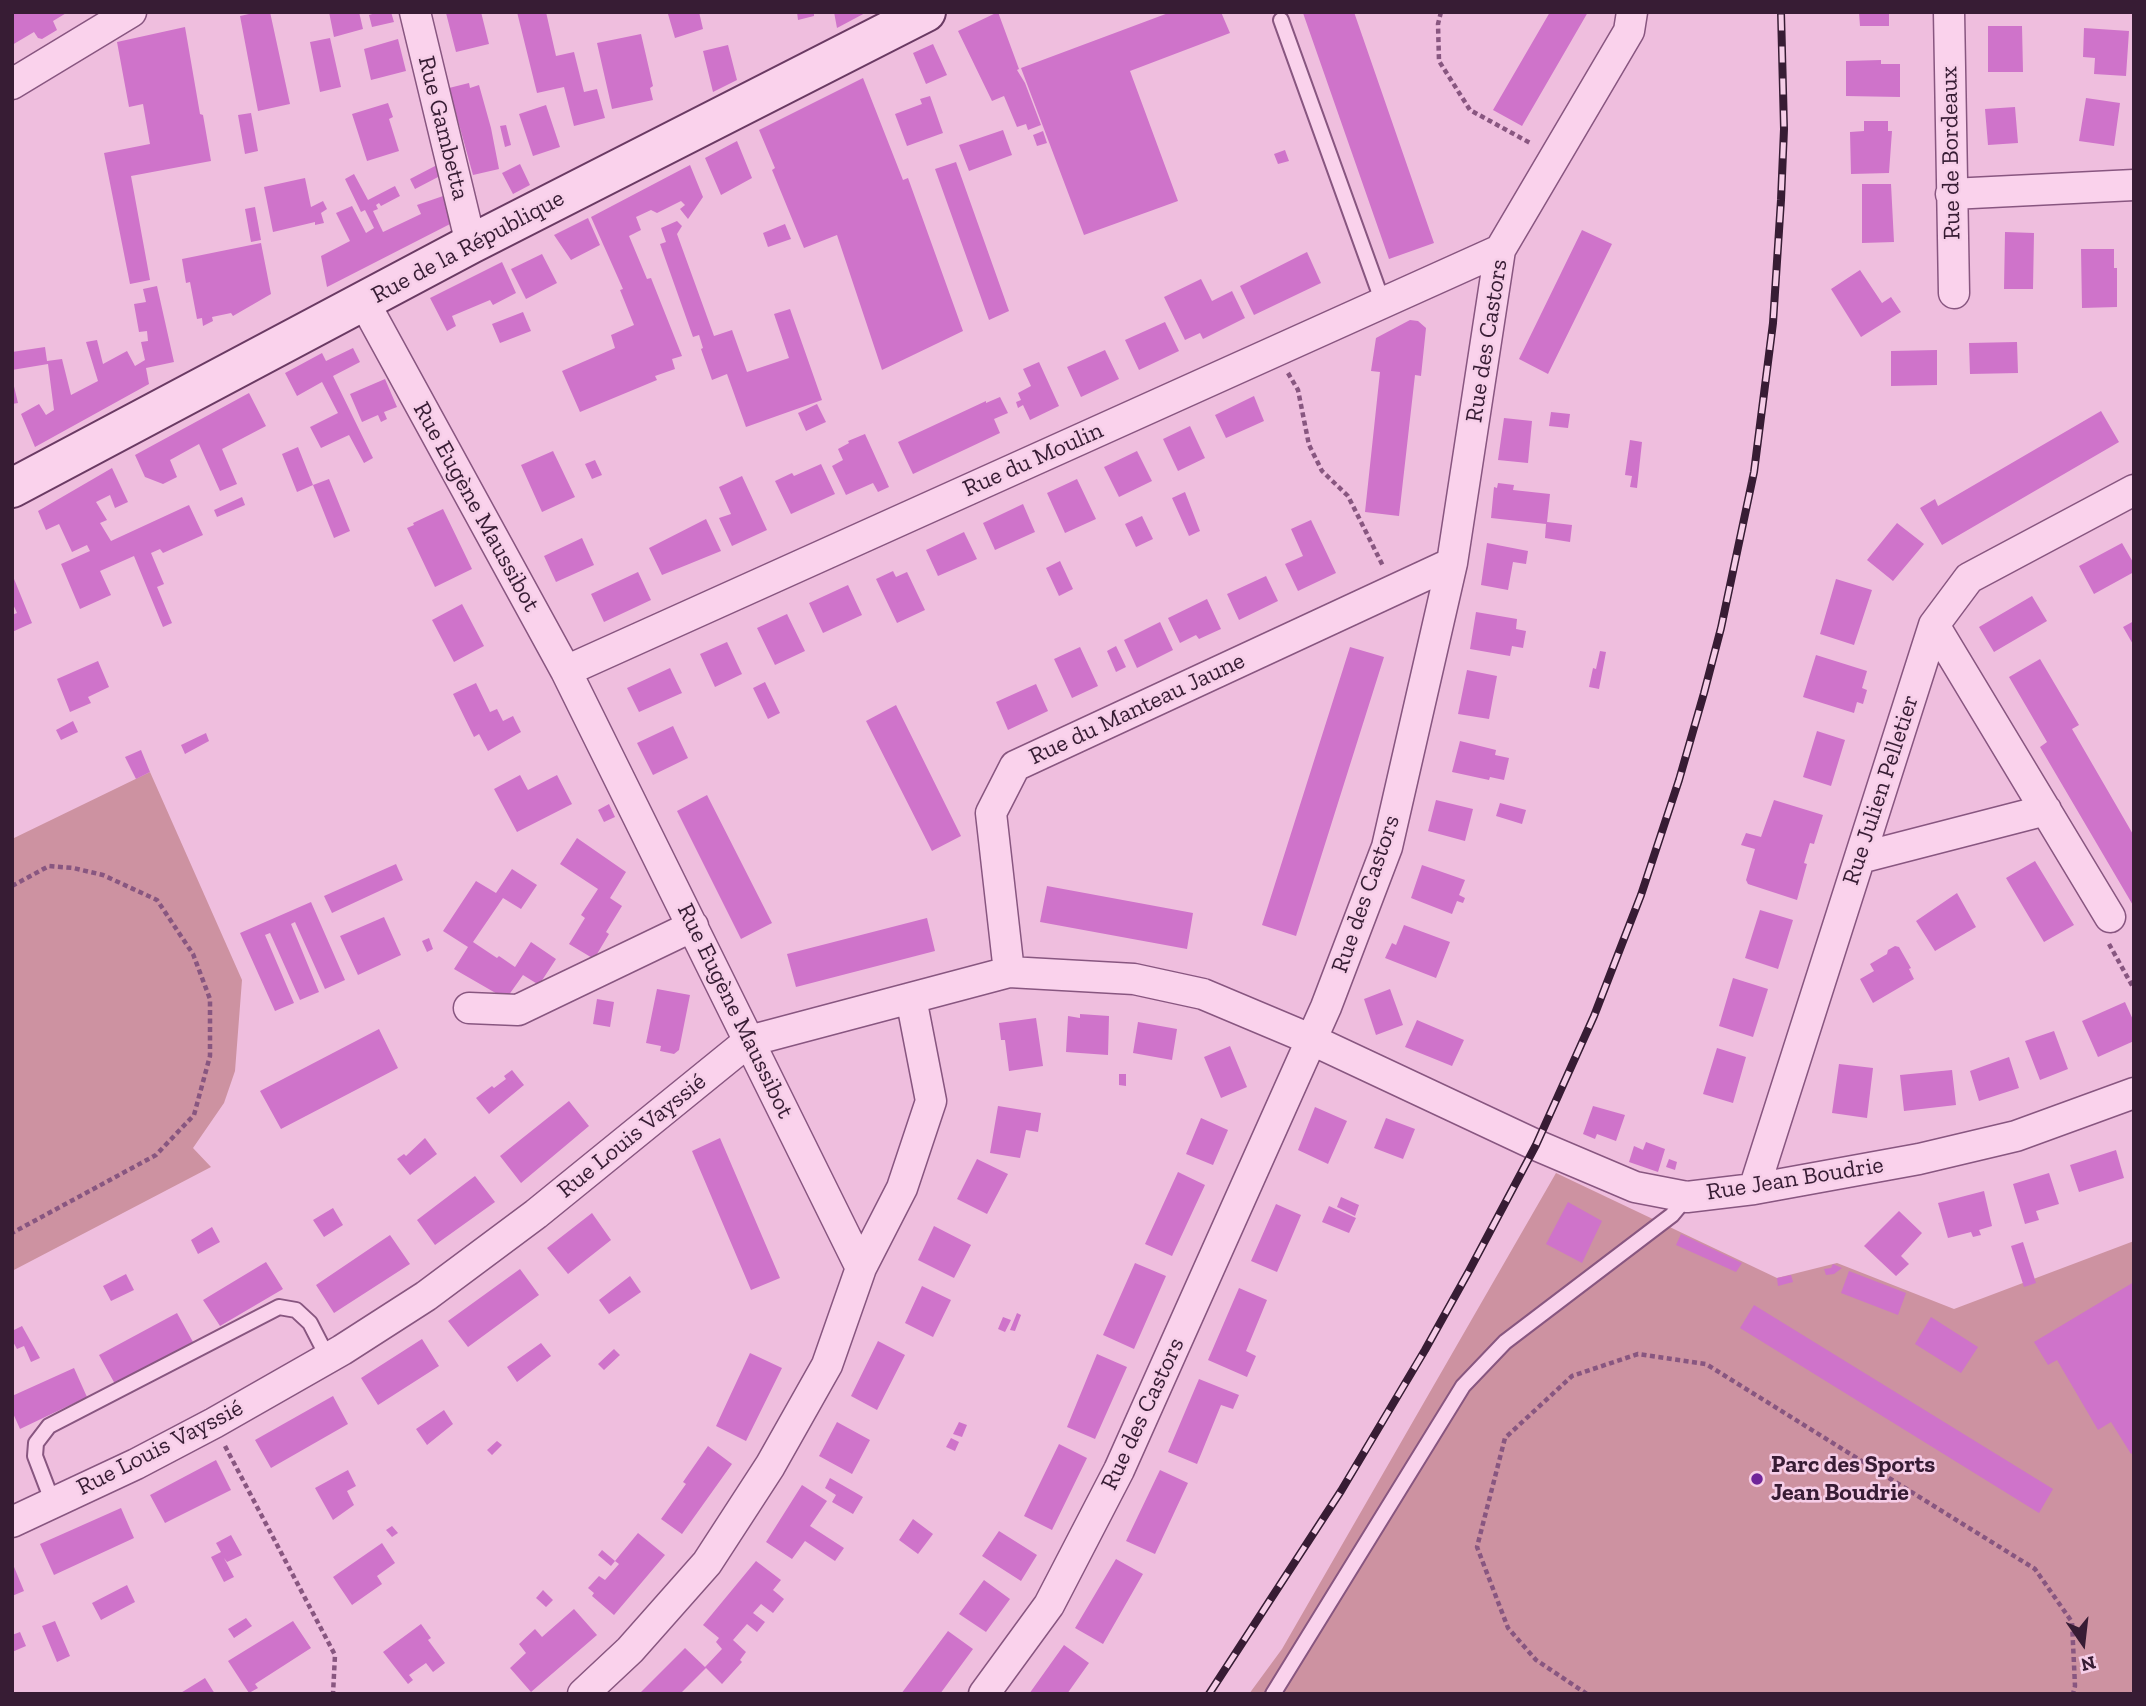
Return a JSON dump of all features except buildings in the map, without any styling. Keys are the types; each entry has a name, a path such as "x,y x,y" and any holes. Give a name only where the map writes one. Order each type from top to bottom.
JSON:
{"main road":[{"name":"Rue de la République","path":"12,488 471,244 926,12"}],"street":[{"path":"12,84 131,12"},
{"name":"Rue Gambetta","path":"415,12 471,244"},
{"name":"Rue des Castors","path":"984,1694 1049,1605 1119,1470 1326,1007 1387,847 1452,563 1500,250 1629,32 1632,12"},
{"name":"Rue de Bordeaux","path":"1949,12 1954,293"},
{"path":"1951,194 2134,185"},
{"name":"Rue du Moulin","path":"566,671 1500,250"},
{"name":"Rue Eugène Maussibot","path":"364,302 566,671 861,1268"},
{"name":"Rue Julien Pelletier","path":"1754,1189 1934,625 1969,578 2134,490"},
{"name":"Rue du Manteau Jaune","path":"1009,972 991,813 1015,766 1452,563"},
{"path":"1934,625 2110,917"},
{"path":"1860,858 2046,810"},
{"path":"469,1008 518,1010 692,926"},
{"name":"Rue Louis Vayssié","path":"12,1522 136,1464 214,1423 328,1358 426,1296 536,1214 749,1041 1009,972 1134,979 1203,994 1310,1039"},
{"path":"583,1694 630,1650 707,1563 770,1466 827,1365 861,1268 902,1188 931,1101 911,998"},
{"name":"Rue Jean Boudrie","path":"1310,1039 1536,1145 1635,1187 1687,1197 1754,1189 1919,1158 2016,1136 2134,1093"}],"lane":[{"path":"1281,20 1383,303"},
{"path":"1273,1694 1463,1386 1482,1363 1505,1342 1672,1214 1687,1197"},
{"path":"53,1503 35,1456 36,1443 49,1426 279,1307 296,1310 310,1322 328,1358"}],"path":[{"path":"1441,12 1438,24 1439,61 1470,110 1555,157"},
{"path":"1275,351 1298,390 1309,444 1322,471 1348,496 1395,590"},
{"path":"12,886 49,866 72,868 103,875 157,900 194,954 210,999 210,1056 194,1115 156,1155 12,1233"},
{"path":"2110,917 2103,933 2134,989"},
{"path":"1587,1694 1536,1660 1508,1628 1477,1547 1504,1438 1572,1376 1638,1354 1706,1364 2035,1569 2072,1622 2075,1686 2073,1694"},
{"path":"214,1423 335,1655 332,1694"}],"shaded area":[{"path":"150,772 242,980 235,1071 224,1103 193,1148 211,1167 12,1271 12,839"},
{"name":"Parc des Sports Jean Boudrie","path":"1556,1173 1777,1278 1837,1263 1954,1309 2134,1241 2134,1694 1249,1694 1282,1649"}],"railway":[{"path":"1209,1694 1341,1491 1469,1271 1536,1145 1594,1016 1641,895 1704,693 1721,628 1754,472 1773,323 1781,200 1784,129 1781,12"}],"place":[{"name":"Parc des Sports Jean Boudrie","path":"1757,1479"}]}
